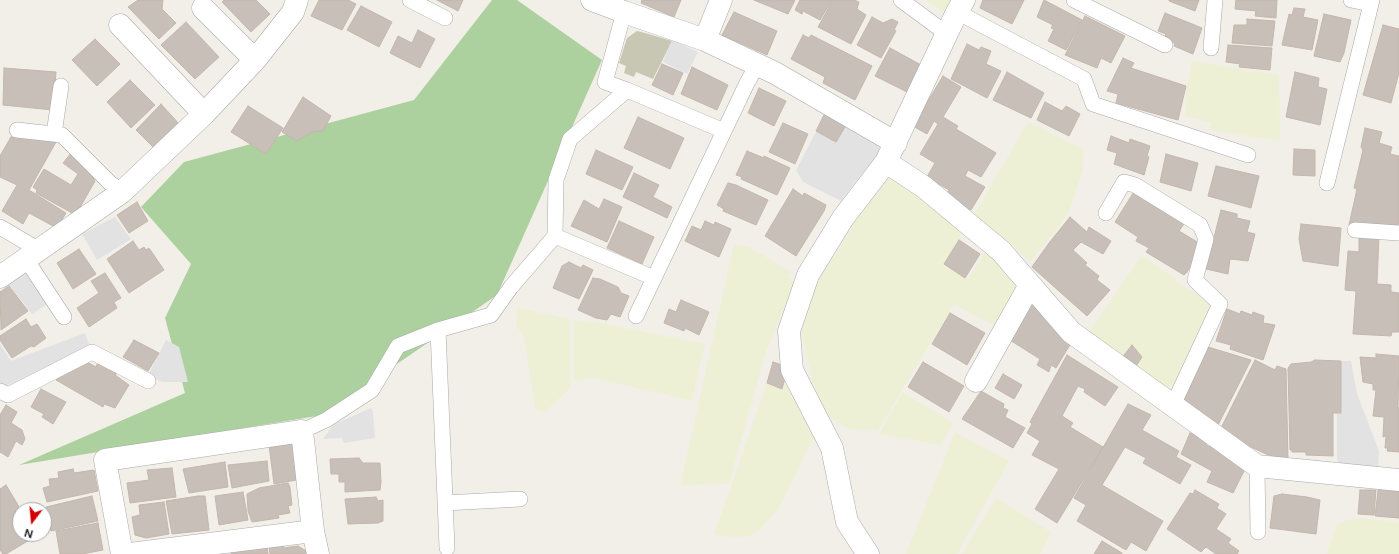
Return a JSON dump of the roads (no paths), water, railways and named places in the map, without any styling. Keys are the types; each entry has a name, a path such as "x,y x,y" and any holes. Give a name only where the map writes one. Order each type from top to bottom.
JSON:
{"street":[{"path":"0,277 122,192 204,114 255,60 294,12 297,0"},
{"path":"592,0 705,40 782,77 896,143"},
{"path":"705,40 721,0"},
{"path":"868,554 847,522 832,448 792,370 789,331 808,275 843,218 886,162 960,6"},
{"path":"203,8 255,60"},
{"path":"120,25 204,114"},
{"path":"886,162 924,187 1001,251 1071,332 1257,466 1399,480"},
{"path":"976,381 1030,285"},
{"path":"122,554 105,460 302,431 318,554"},
{"path":"130,554 314,530"}],"lane":[{"path":"410,0 445,18"},
{"path":"901,0 947,34"},
{"path":"1074,0 1165,45"},
{"path":"1211,48 1215,0"},
{"path":"1326,183 1372,2 1351,0"},
{"path":"960,6 1084,79 1093,104 1248,155"},
{"path":"624,12 605,82 628,90 724,131"},
{"path":"636,316 757,65"},
{"path":"54,134 62,86"},
{"path":"302,431 326,420 372,390 398,346 438,330 492,315 511,287 555,236 556,180 570,139 628,90"},
{"path":"17,130 62,134 110,183 122,192"},
{"path":"1106,213 1124,182 1135,185 1200,225 1206,239 1195,280 1220,304 1173,405"},
{"path":"0,227 33,255 64,317"},
{"path":"1355,230 1399,233"},
{"path":"555,236 654,278"},
{"path":"438,330 447,548"},
{"path":"0,391 8,395 92,352 148,381"},
{"path":"1257,466 1258,532"},
{"path":"445,502 520,499"}]}
